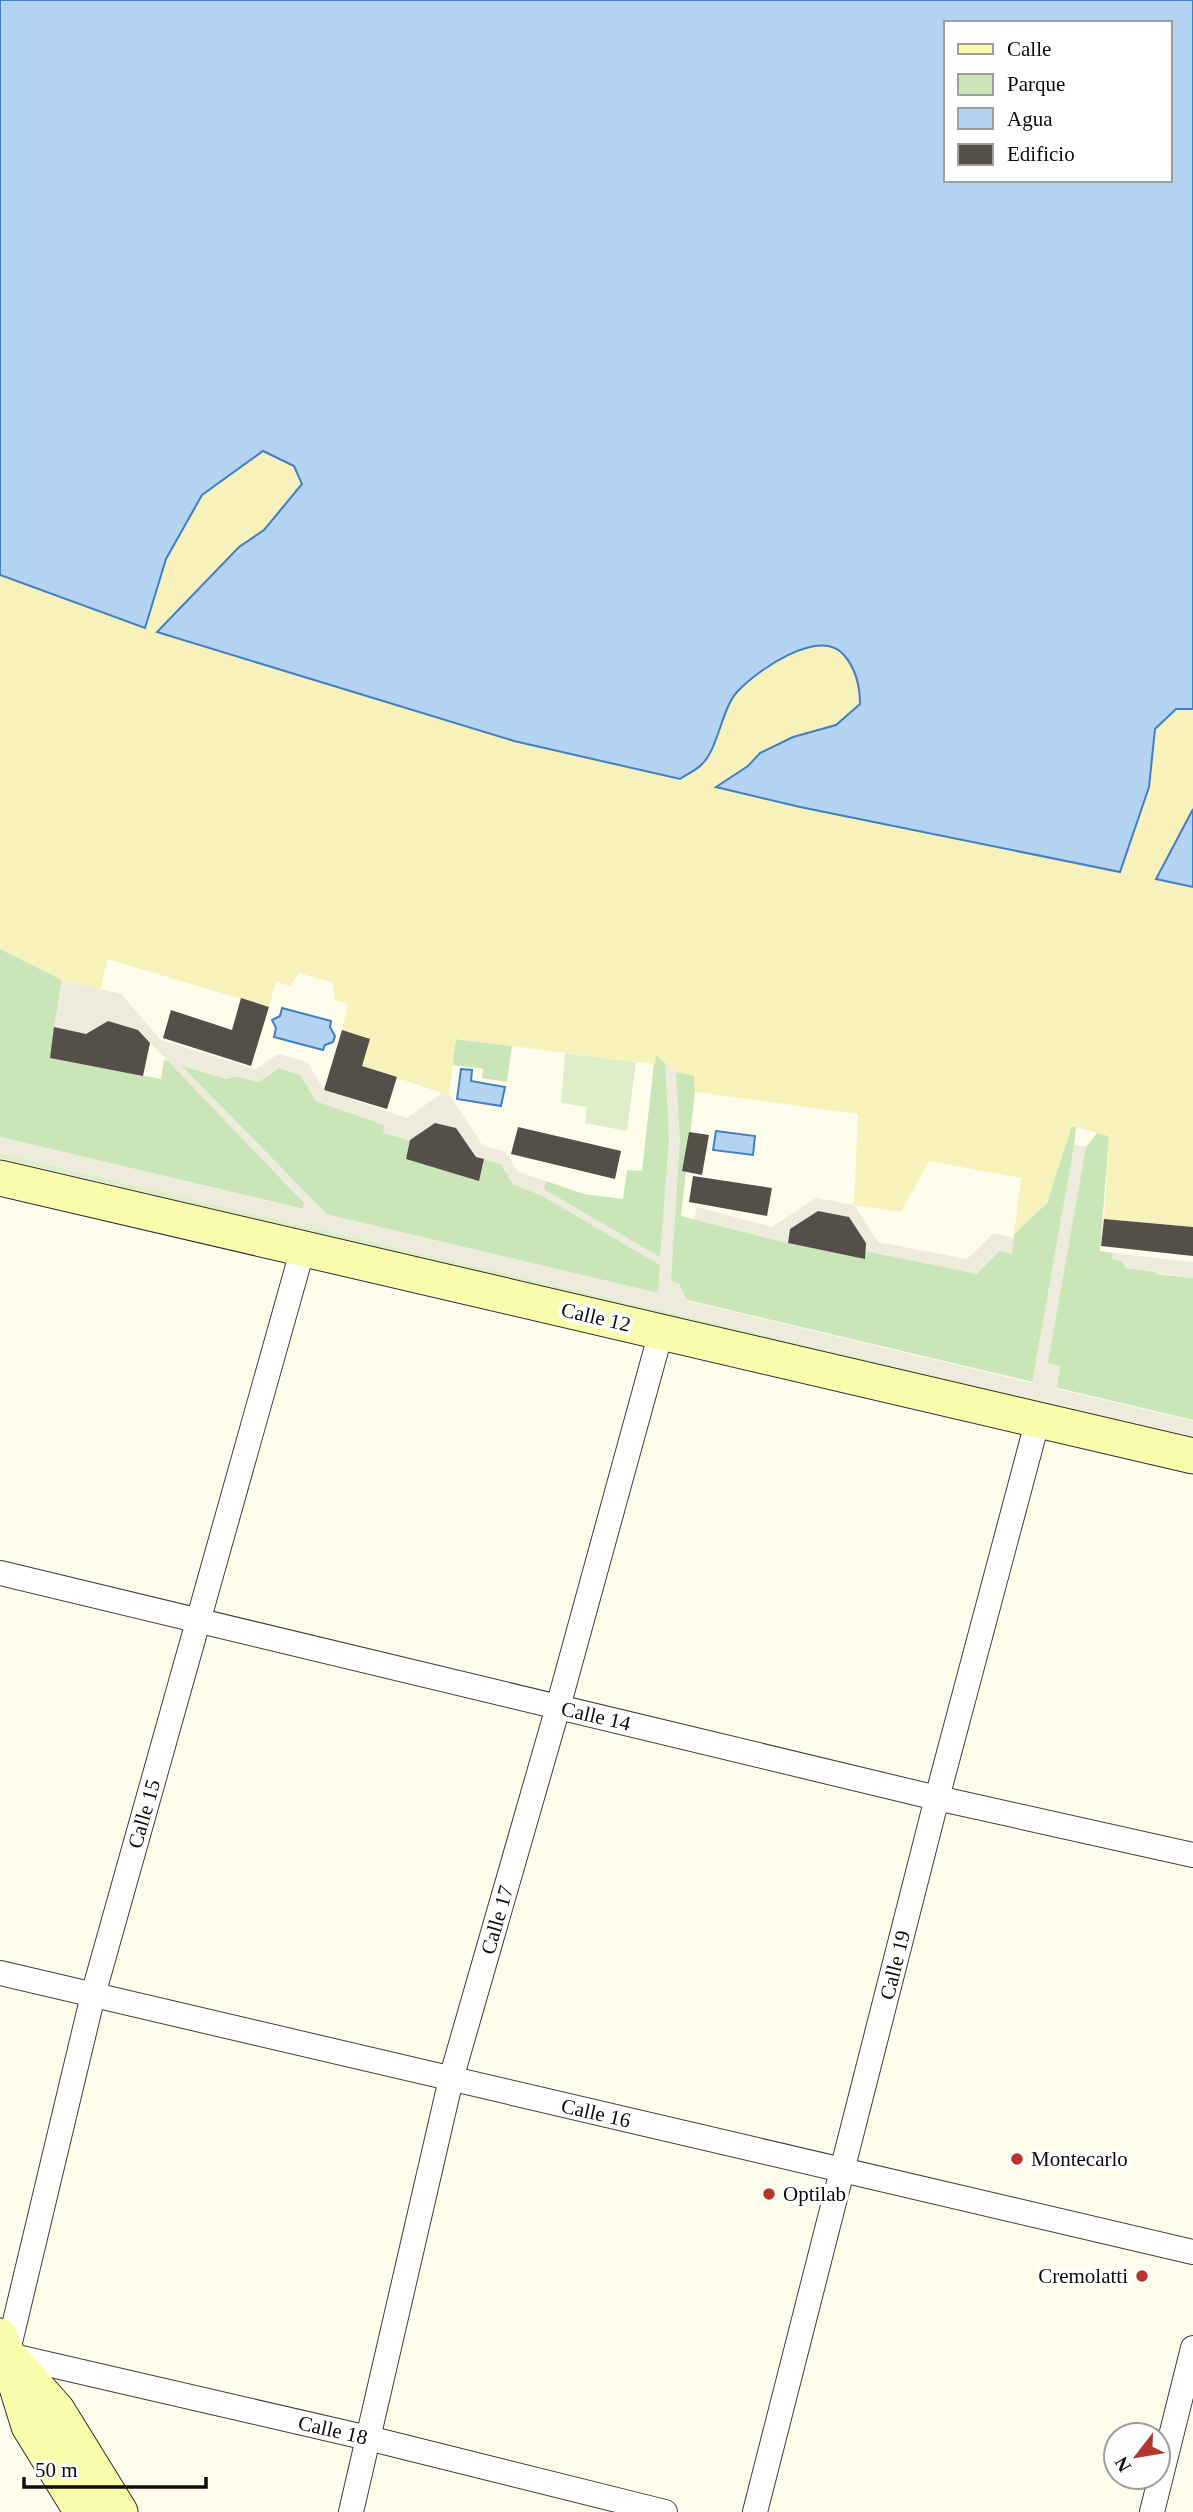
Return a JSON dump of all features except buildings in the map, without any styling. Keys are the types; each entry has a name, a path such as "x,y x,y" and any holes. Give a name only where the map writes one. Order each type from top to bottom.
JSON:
{"main road":[{"name":"Calle 12","path":"0,1178 1193,1456"},
{"path":"1,2355 29,2426 82,2512"},
{"path":"1,2355 57,2410 120,2512"}],"street":[{"name":"Calle 15","path":"1,2355 93,1995 303,1248"},
{"name":"Calle 17","path":"351,2512 451,2079 558,1707 661,1332"},
{"name":"Calle 19","path":"755,2512 937,1798 1038,1419"},
{"name":"Calle 14","path":"0,1573 937,1798 1193,1855"},
{"name":"Calle 16","path":"0,1973 1193,2252"},
{"path":"1152,2512 1193,2348"},
{"name":"Calle 18","path":"1,2355 368,2438 665,2512"}],"green space":[{"path":"0,949 62,980 50,1058 161,1079 164,1060 227,1079 235,1076 258,1082 279,1068 301,1075 316,1101 385,1125 384,1133 410,1140 406,1159 484,1159 501,1164 513,1184 542,1195 546,1181 584,1194 623,1199 627,1170 642,1171 655,1054 676,1072 694,1075 695,1092 681,1216 788,1243 863,1258 865,1251 977,1273 999,1251 1012,1253 1014,1234 1047,1203 1071,1126 1076,1127 1074,1145 1086,1147 1097,1133 1109,1136 1100,1251 1113,1253 1112,1259 1122,1261 1126,1268 1193,1278 1193,1420 0,1137"},
{"path":"456,1039 512,1046 507,1082 482,1078 483,1069 452,1065"},
{"path":"565,1053 636,1062 627,1131 585,1123 587,1107 561,1103"},
{"path":"0,1153 1193,1437 1193,1442 0,1158"}],"sand":[{"path":"262,451 294,466 302,484 264,530 239,547 192,594 680,779 700,766 707,757 727,708 746,684 772,664 804,649 819,646 833,648 844,655 852,666 858,684 860,704 836,725 793,737 760,753 748,766 717,787 1120,872 1149,787 1155,729 1176,709 1193,709 1193,809 1156,879 1193,887 1193,1227 1104,1219 1109,1136 1072,1126 1047,1203 1014,1234 1021,1178 929,1161 901,1212 854,1205 858,1114 695,1092 694,1076 676,1072 656,1054 655,1064 456,1039 449,1094 442,1093 362,1066 370,1039 342,1030 348,1004 335,1000 333,983 299,973 290,986 276,982 269,1007 107,959 101,989 62,980 0,949 0,575 145,628 166,559 202,495"}],"shaded area":[{"path":"62,980 121,994 161,1040 256,1069 278,1054 295,1058 308,1063 324,1090 407,1118 442,1093 449,1094 483,1146 506,1152 518,1172 546,1181 544,1189 660,1257 669,1138 665,1062 676,1072 680,1139 671,1281 679,1283 687,1301 1032,1383 1074,1145 1086,1147 1048,1363 1060,1366 1057,1389 1193,1421 1193,1437 0,1153 0,1137 302,1209 304,1203 138,1030 108,1021 93,1036 54,1027","holes":["182,1066 227,1079 236,1076 258,1082 279,1068 301,1075 316,1101 384,1125 383,1133 410,1140 435,1123 456,1128 476,1157 501,1164 513,1184 542,1196 660,1265 658,1293 325,1214"]},
{"path":"816,1198 854,1205 878,1242 967,1259 994,1233 1014,1238 1012,1254 999,1251 977,1274 865,1251 866,1243 849,1217 818,1211 790,1229 788,1243 694,1219 697,1207 772,1227"},
{"path":"1113,1253 1193,1262 1193,1278 1126,1268 1122,1261 1112,1259"}],"water":[{"path":"0,0 1193,0 1193,709 1176,709 1155,729 1149,787 1120,872 800,807 716,787 748,766 760,753 793,737 836,725 860,704 858,684 852,666 844,655 833,647 819,646 788,655 746,683 727,708 707,757 702,764 680,779 514,741 157,632 239,547 264,530 302,484 294,466 263,451 202,495 166,559 145,628 0,575"},
{"path":"1193,809 1193,887 1156,879 1192,811"},
{"path":"282,1008 331,1021 330,1027 335,1036 333,1042 325,1045 323,1050 274,1037 276,1028 272,1020 280,1016"},
{"path":"461,1069 472,1070 471,1081 505,1087 501,1106 457,1099"},
{"path":"716,1131 755,1136 753,1155 713,1150"}],"place":[{"name":"Montecarlo","path":"1017,2159"},
{"name":"Optilab","path":"769,2194"},
{"name":"Cremolatti","path":"1142,2276"}]}
